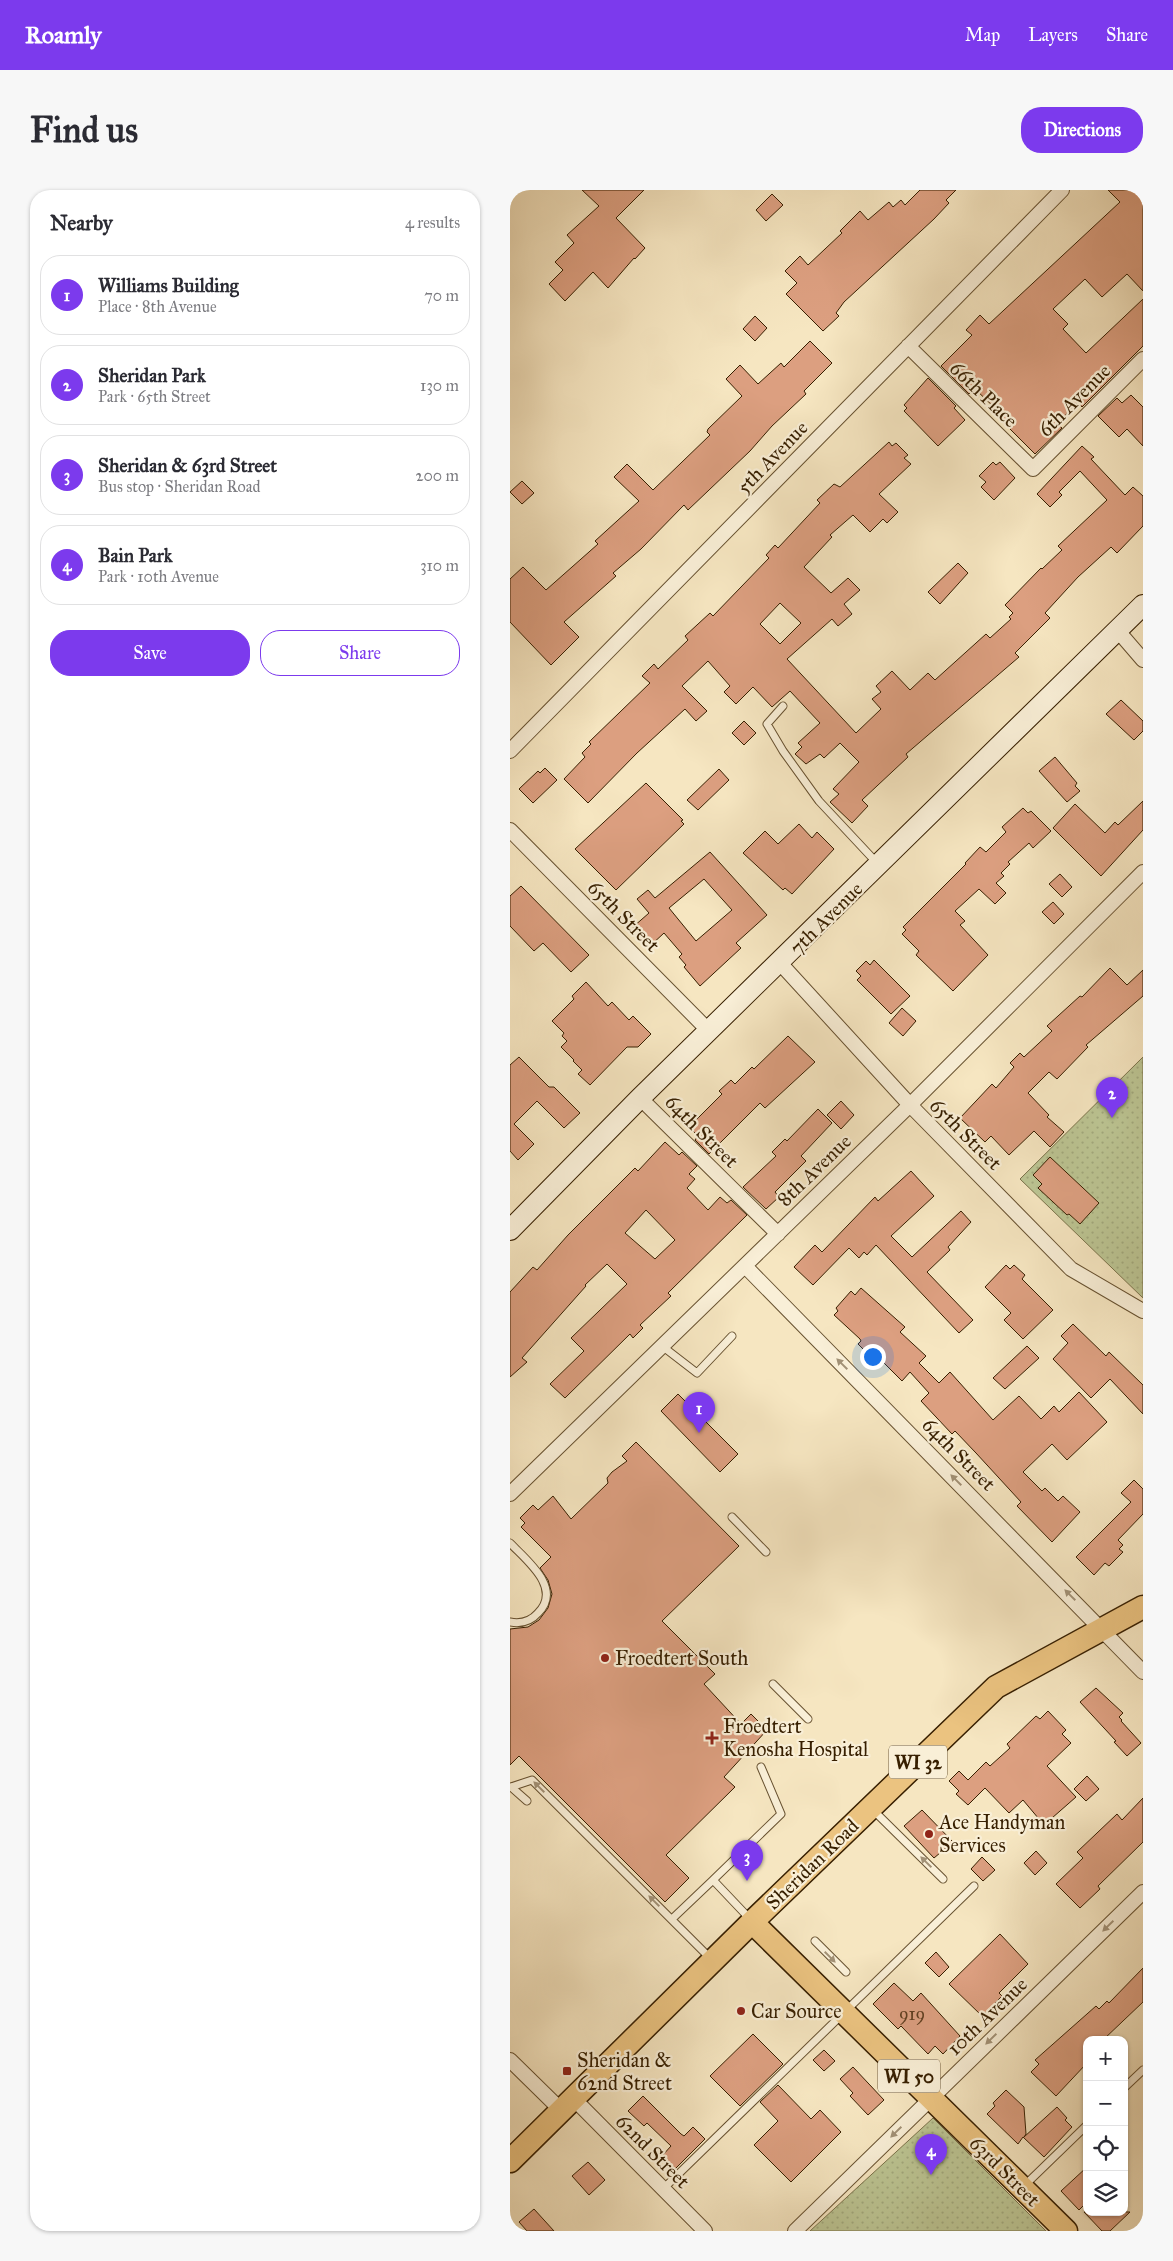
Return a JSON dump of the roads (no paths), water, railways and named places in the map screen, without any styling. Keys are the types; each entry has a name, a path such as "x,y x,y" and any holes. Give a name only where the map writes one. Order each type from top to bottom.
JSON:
{"main road":[{"name":"Sheridan Road","path":"510,2161 752,1922 996,1687 1104,1630 1143,1607"},
{"name":"63rd Street","path":"752,1922 1066,2231"}],"street":[{"name":"5th Avenue","path":"510,751 1062,190"},
{"name":"66th Place","path":"908,346 1033,469"},
{"name":"6th Avenue","path":"1033,469 1143,359"},
{"name":"7th Avenue","path":"510,1230 640,1098 780,964 1143,605"},
{"path":"1118,631 1143,660"},
{"name":"65th Street","path":"510,830 710,1031"},
{"name":"8th Avenue","path":"510,1494 910,1106 1143,872"},
{"name":"65th Street","path":"780,964 910,1106 1071,1268 1143,1312"},
{"name":"64th Street","path":"640,1098 778,1234"},
{"name":"64th Street","path":"745,1266 1104,1630 1143,1672"},
{"name":"10th Avenue","path":"795,2231 1143,1892"},
{"name":"62nd Street","path":"510,2060 568,2105 663,2189 705,2231"}],"lane":[{"path":"783,706 767,724 783,751 819,801 880,865"},
{"path":"662,1346 697,1372 732,1336"},
{"path":"732,1517 766,1552"},
{"path":"510,1543 539,1574 547,1588 546,1602 539,1613 519,1623 510,1622"},
{"path":"773,1684 808,1719"},
{"path":"672,1919 781,1814 761,1767"},
{"path":"511,1787 532,1780 713,1961"},
{"path":"511,1787 528,1801"},
{"path":"870,1808 943,1879"},
{"path":"713,1880 752,1922"},
{"path":"663,2189 974,1886"},
{"path":"815,1941 846,1972"},
{"path":"1128,2084 1143,2070"},
{"path":"1022,2188 1086,2126"}],"place":[{"name":"Sheridan Park","path":"1112,1118"},
{"name":"Williams Building","path":"699,1433"},
{"name":"Froedtert South","path":"605,1658"},
{"name":"Froedtert Kenosha Hospital","path":"712,1738"},
{"name":"Ace Handyman Services","path":"929,1834"},
{"name":"Sheridan & 63rd Street","path":"747,1881"},
{"name":"Car Source","path":"741,2011"},
{"name":"Sheridan & 62nd Street","path":"567,2071"},
{"name":"Bain Park","path":"931,2175"}]}
